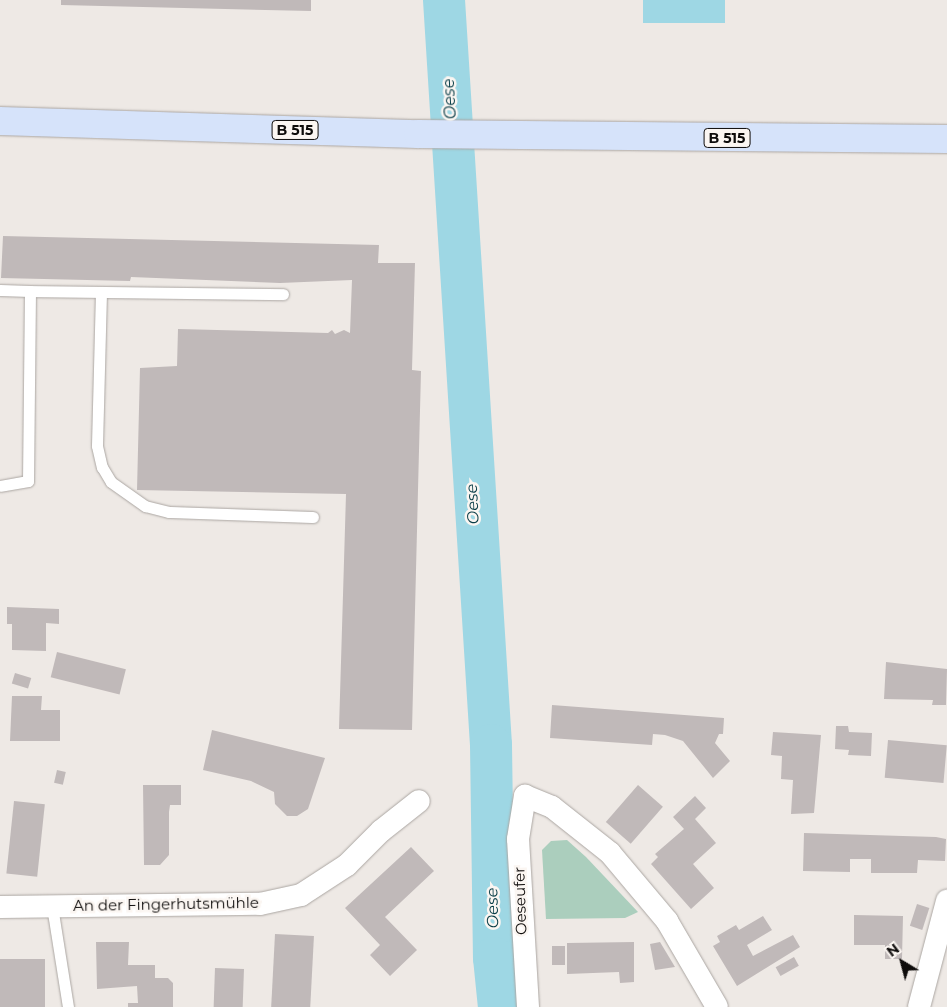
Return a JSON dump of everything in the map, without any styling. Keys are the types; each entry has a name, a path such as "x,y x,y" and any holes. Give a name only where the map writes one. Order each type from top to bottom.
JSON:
{"main road":[{"name":"B 515","path":"0,120 418,134 947,140"}],"street":[{"name":"Oeseufer","path":"528,1007 518,839 525,796 552,807 610,853 667,921 718,1007"},
{"name":"An der Fingerhutsmühle","path":"0,907 260,904 301,895 347,866 380,831 419,801"},
{"path":"919,1007 947,901"}],"lane":[{"path":"0,290 283,294"},
{"path":"0,486 28,481 30,291"},
{"path":"101,292 97,446 102,467 111,482 145,506 169,512 314,517"},
{"path":"52,906 68,1007"}],"green space":[{"path":"567,840 586,857 638,912 625,918 546,919 542,850 551,841"}],"water":[{"path":"643,0 725,0 725,23 643,23"}],"building":[{"path":"61,0 311,0 311,11 61,5"},
{"path":"3,236 379,245 378,263 415,263 412,370 421,371 412,730 339,729 346,494 137,490 140,368 177,366 178,329 328,333 332,330 335,334 344,330 350,333 352,280 280,283 131,277 130,281 1,278"},
{"path":"7,607 59,609 59,624 46,623 46,651 12,650 12,624 7,624"},
{"path":"57,652 126,669 120,694 51,677"},
{"path":"886,662 947,669 946,705 932,705 933,700 884,699"},
{"path":"15,673 31,678 28,688 12,684"},
{"path":"12,696 42,696 41,710 60,710 60,741 10,741"},
{"path":"552,705 724,718 723,734 719,734 715,743 730,761 713,778 683,741 665,735 653,734 652,745 550,738"},
{"path":"836,726 848,726 849,732 872,733 871,756 848,755 849,750 835,749"},
{"path":"212,730 325,758 308,809 297,816 287,816 275,804 274,792 251,781 203,770"},
{"path":"773,732 821,735 814,813 791,814 793,780 781,779 782,756 771,755"},
{"path":"888,740 947,745 943,783 885,778"},
{"path":"57,770 66,772 63,785 54,783"},
{"path":"143,785 181,785 181,805 170,805 169,855 160,865 144,865"},
{"path":"638,785 663,807 631,844 606,822"},
{"path":"695,796 706,808 695,819 716,843 693,864 714,888 691,909 651,864 658,857 655,854 684,829 673,817"},
{"path":"14,801 45,804 37,877 6,874"},
{"path":"804,833 936,837 946,839 945,861 918,860 917,873 871,873 871,859 850,859 850,872 803,871"},
{"path":"411,847 434,871 385,917 417,950 390,976 370,955 380,945 345,908"},
{"path":"917,904 929,908 922,930 910,926"},
{"path":"854,915 903,916 902,959 885,959 885,945 854,945"},
{"path":"763,916 772,930 747,945 753,956 793,935 800,947 737,986 713,946 720,942 717,936 736,925 739,930"},
{"path":"275,934 314,936 310,1007 271,1007"},
{"path":"96,942 129,942 128,965 155,965 155,978 168,978 173,983 173,1007 128,1007 128,1003 138,1003 137,986 97,989"},
{"path":"634,942 634,982 620,983 619,972 567,974 567,943"},
{"path":"660,942 675,967 655,970 650,944"},
{"path":"552,946 565,946 565,965 552,965"},
{"path":"794,957 799,966 780,976 776,967"},
{"path":"0,959 45,959 45,1007 0,1007"},
{"path":"215,968 244,969 243,1007 214,1007"}],"waterway":[{"name":"Oese","path":"444,0 491,745 494,958 499,1007"}]}
